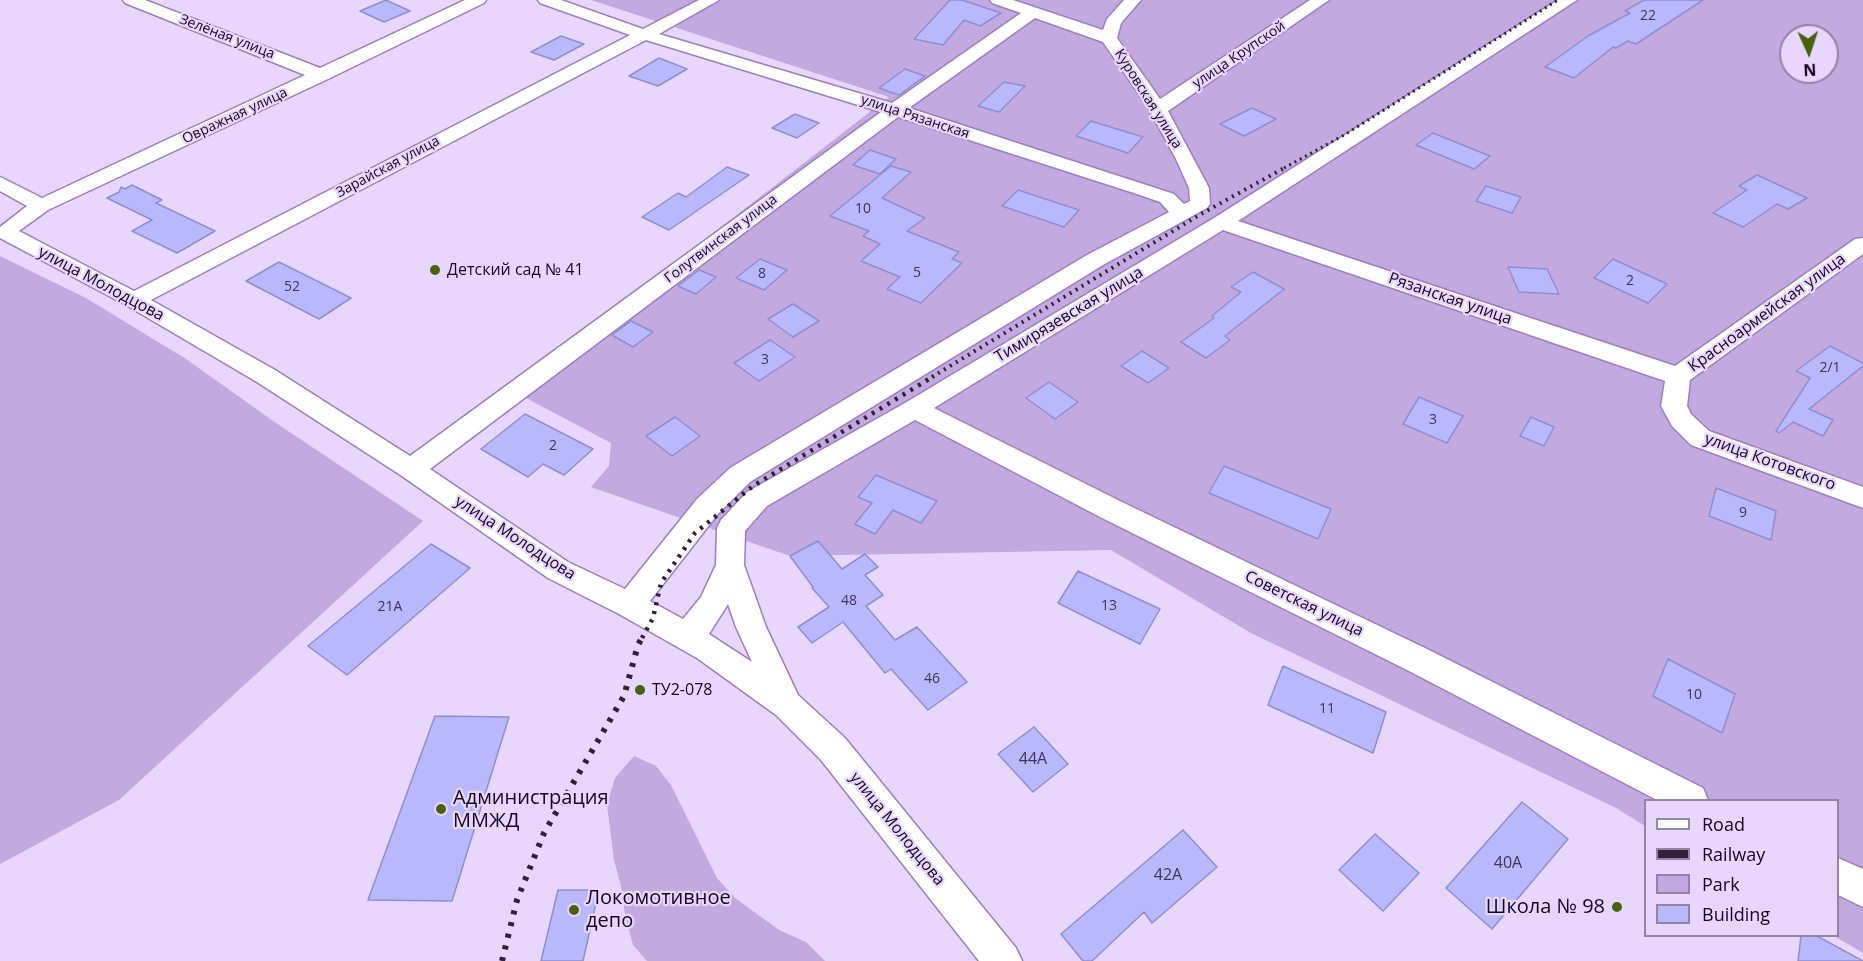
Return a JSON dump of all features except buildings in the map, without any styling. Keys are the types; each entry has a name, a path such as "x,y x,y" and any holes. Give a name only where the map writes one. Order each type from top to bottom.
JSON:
{"street":[{"name":"Зелёная улица","path":"131,0 322,75"},
{"name":"Овражная улица","path":"7,236 11,227 41,206 478,0"},
{"path":"546,0 642,34"},
{"name":"Зарайская улица","path":"134,300 711,0"},
{"name":"Куровская улица","path":"998,0 1109,38 1158,109 1192,172 1199,188 1191,208"},
{"path":"1109,38 1113,22 1133,0"},
{"name":"улица Крупской","path":"1158,109 1320,0"},
{"name":"Тимирязевская улица","path":"787,705 751,627 730,565 731,528 757,499 914,409 1221,222 1569,0"},
{"name":"Голутвинская улица","path":"411,469 895,110 1033,12"},
{"name":"улица Рязанская","path":"642,34 895,110 1167,198 1191,208"},
{"path":"0,183 41,206"},
{"path":"630,605 707,507 740,475 1095,260 1191,208"},
{"name":"Рязанская улица","path":"1221,222 1678,376"},
{"name":"улица Молодцова","path":"7,236 134,300 266,376 411,469 558,570 686,635 787,705 833,749 1003,961"},
{"name":"Красноармейская улица","path":"1681,420 1674,406 1678,376 1863,244"},
{"name":"Советская улица","path":"914,409 1112,510 1418,660 1687,799"},
{"name":"улица Котовского","path":"1681,420 1700,438 1863,498"},
{"path":"686,635 701,622 730,565"},
{"path":"1839,877 1863,889"}],"green space":[{"path":"591,0 1863,0 1863,953 1836,937 1839,937 1839,799 1644,799 1644,825 1616,808 1251,633 1111,550 790,556 591,487 609,466 611,443 511,390 889,97"},
{"path":"0,256 86,298 186,359 276,423 423,521 119,800 0,864"},
{"path":"634,756 656,766 671,785 717,878 735,898 779,930 806,942 825,961 647,961 633,945 625,915 614,860 607,805 615,778"}],"railway":[{"path":"1284,168 1346,134 1558,0"},
{"path":"932,377 1201,214 1286,167"},
{"path":"642,638 653,618 661,583 695,533 753,486 934,376"},
{"path":"502,961 517,900 544,833 624,696 638,645 643,636"}],"place":[{"name":"Детский сад № 41","path":"435,270"},
{"name":"ТУ2-078","path":"640,690"},
{"name":"Администрация ММЖД","path":"441,809"},
{"name":"Школа № 98","path":"1617,907"},
{"name":"Локомотивное депо","path":"574,910"}]}
